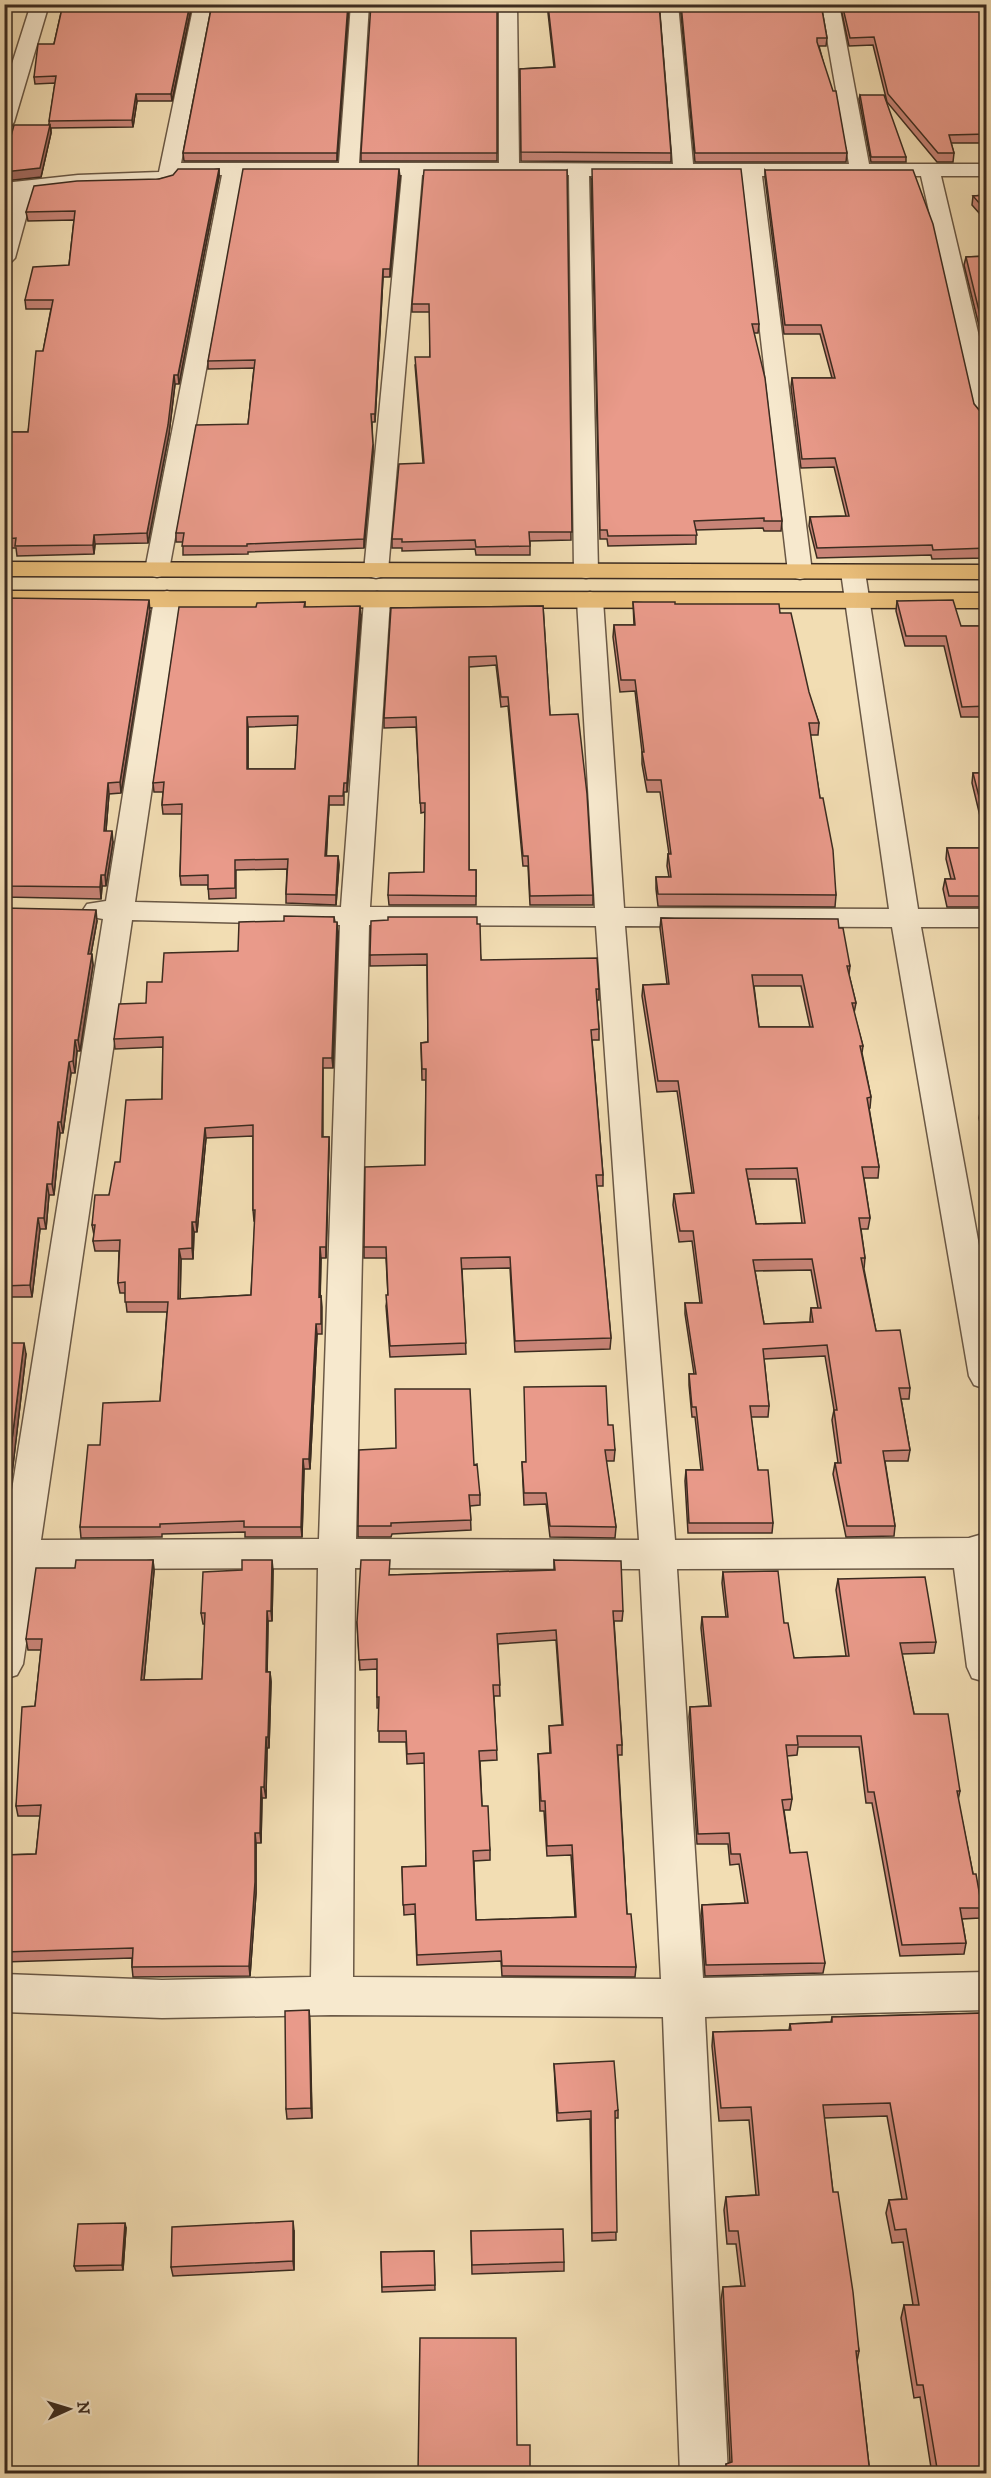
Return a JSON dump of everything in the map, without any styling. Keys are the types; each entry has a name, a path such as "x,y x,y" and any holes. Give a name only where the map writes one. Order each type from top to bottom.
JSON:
{"main road":[{"path":"4,569 156,570 376,585 588,586 855,586 987,572"},
{"path":"588,586 800,572 855,586 987,601"},
{"path":"4,599 167,599 376,585"}],"street":[{"path":"4,122 40,4"},
{"path":"4,258 14,189 78,181 160,179 167,176 203,4"},
{"path":"349,168 360,4"},
{"path":"508,4 510,169"},
{"path":"669,4 683,169"},
{"path":"830,4 860,169"},
{"path":"156,570 232,168"},
{"path":"332,1996 337,1553 355,916 376,585 413,168"},
{"path":"170,169 987,170"},
{"path":"579,169 588,586 610,917 658,1555 683,1998 704,2474"},
{"path":"751,169 800,572"},
{"path":"929,169 987,412"},
{"path":"855,586 905,918 987,1376"},
{"path":"4,1664 13,1555 119,910 167,599"},
{"path":"73,910 355,916 987,918"},
{"path":"13,1555 337,1553 658,1555 979,1550 987,1667"},
{"path":"4,1993 162,1999 332,1996 683,1998 987,1991"}],"building":[{"path":"63,4 190,4 171,94 136,94 132,120 49,121 56,76 34,77 38,44 54,44"},
{"path":"212,4 348,4 337,153 183,153"},
{"path":"371,4 497,4 497,153 361,153"},
{"path":"659,4 671,153 521,152 520,69 555,67 548,5"},
{"path":"681,4 821,4 827,38 817,38 817,42 833,91 836,91 847,153 695,153"},
{"path":"842,4 987,4 987,134 949,135 954,153 938,153 888,94 874,37 850,38"},
{"path":"860,95 884,95 906,157 871,157"},
{"path":"14,125 50,125 40,168 4,172 4,162"},
{"path":"178,169 219,169 178,375 174,375 168,425 147,533 94,535 93,545 15,546 16,538 4,539 4,432 28,432 36,351 43,351 53,300 25,300 33,267 69,265 75,211 26,212 34,186 77,181 159,179 173,175"},
{"path":"243,169 399,169 390,269 383,269 375,414 371,414 373,444 364,539 247,544 247,546 182,546 184,533 176,533 196,425 248,424 255,360 208,361"},
{"path":"592,169 741,169 759,324 752,324 765,378 782,521 764,521 764,518 694,521 697,535 608,536 607,530 600,530"},
{"path":"424,170 567,170 572,532 529,532 530,546 476,547 475,540 402,542 402,539 392,539 399,464 424,463 415,357 430,357 429,304 412,304"},
{"path":"765,170 913,170 933,224 974,404 979,410 987,412 987,548 933,550 932,545 817,548 810,517 849,516 835,458 802,459 792,378 835,378 821,325 785,325"},
{"path":"987,195 987,212 973,196"},
{"path":"987,256 987,344 966,257"},
{"path":"4,598 149,600 120,782 108,783 104,831 112,831 105,875 101,875 100,887 4,886"},
{"path":"953,600 961,626 987,626 987,706 962,707 946,636 906,636 897,601"},
{"path":"305,602 304,607 360,606 347,783 344,783 343,796 329,796 325,856 338,856 336,895 286,894 288,859 235,860 235,888 208,889 208,875 180,876 182,804 162,805 164,782 153,783 179,607 256,607 257,603","holes":["298,716 295,769 247,769 247,717"]},
{"path":"633,602 779,604 780,613 791,613 809,692 819,723 809,723 820,798 823,798 833,850 836,895 658,894 656,877 671,877 668,854 671,854 661,780 647,780 635,680 621,680 614,625 635,625"},
{"path":"543,606 550,715 578,714 587,794 593,895 530,896 528,856 523,856 508,697 501,697 496,656 469,657 469,870 476,870 476,896 388,895 389,873 424,872 425,803 420,803 416,717 384,718 391,608"},
{"path":"973,773 987,773 987,828"},
{"path":"947,848 987,848 987,896 949,896 945,879 955,879"},
{"path":"4,908 96,910 88,954 92,954 78,1040 75,1040 73,1061 69,1062 61,1122 58,1122 52,1184 47,1184 44,1218 38,1218 30,1285 4,1286"},
{"path":"284,916 334,917 334,922 337,922 332,1058 323,1058 322,1137 329,1137 326,1247 320,1247 321,1324 316,1324 309,1459 303,1459 301,1527 244,1527 244,1521 160,1524 160,1527 80,1527 88,1445 100,1445 103,1403 160,1401 168,1302 125,1302 125,1282 118,1283 120,1240 93,1241 95,1195 109,1195 115,1162 120,1162 126,1100 162,1099 163,1037 114,1039 119,1004 146,1003 147,982 162,982 164,953 238,951 239,922 284,921","holes":["253,1125 253,1210 255,1210 251,1295 178,1299 179,1249 192,1248 192,1222 196,1222 205,1128"]},
{"path":"388,917 477,917 477,924 480,924 481,960 597,958 599,989 596,989 599,1029 591,1030 603,1175 596,1175 611,1338 515,1341 510,1257 461,1258 466,1343 390,1346 386,1295 388,1295 386,1247 364,1247 365,1167 425,1165 426,1069 422,1069 421,1043 428,1042 427,954 370,955 371,921 388,920"},
{"path":"661,918 838,919 839,928 843,928 850,966 847,966 856,1003 852,1003 863,1046 860,1046 871,1097 867,1098 879,1167 862,1167 870,1218 859,1218 865,1258 861,1258 876,1331 900,1330 910,1388 899,1388 910,1450 883,1451 895,1526 847,1526 835,1463 841,1463 834,1410 837,1410 827,1345 763,1349 769,1406 750,1406 758,1470 768,1470 773,1523 689,1523 686,1470 703,1470 696,1407 692,1407 689,1374 696,1374 685,1303 702,1303 693,1231 680,1231 674,1194 694,1193 678,1081 658,1081 643,985 669,984","holes":["752,975 802,975 813,1027 759,1027","797,1168 805,1223 756,1224 746,1169","812,1259 821,1308 811,1308 813,1322 764,1324 753,1260"]},
{"path":"981,1107 987,1107 987,1135"},
{"path":"4,1343 24,1343 7,1480 4,1480"},
{"path":"606,1386 608,1425 613,1425 615,1450 605,1450 616,1527 550,1526 546,1493 524,1493 522,1462 526,1462 524,1387"},
{"path":"395,1389 470,1389 474,1465 477,1464 480,1495 469,1495 471,1520 358,1526 359,1450 396,1448"},
{"path":"76,1560 153,1560 141,1680 202,1679 205,1613 201,1613 203,1572 242,1570 242,1560 272,1560 271,1611 267,1611 266,1672 270,1672 268,1737 266,1737 264,1787 261,1787 260,1833 255,1833 255,1882 249,1966 132,1967 133,1948 4,1952 4,1855 36,1854 41,1805 16,1806 22,1707 35,1706 42,1639 26,1639 36,1568 75,1568"},
{"path":"361,1560 390,1560 389,1575 555,1570 554,1560 621,1561 623,1611 613,1611 622,1745 617,1745 627,1914 631,1914 636,1967 502,1966 501,1951 417,1955 415,1904 403,1905 402,1867 426,1866 424,1753 407,1754 406,1731 378,1731 377,1659 359,1660 357,1622","holes":["556,1630 563,1725 549,1726 551,1753 538,1754 541,1801 545,1801 547,1846 572,1845 576,1917 476,1920 473,1851 490,1850 488,1806 482,1806 479,1751 497,1750 493,1685 500,1685 497,1634"]},
{"path":"778,1571 784,1623 788,1623 794,1658 849,1656 838,1579 925,1577 936,1642 900,1643 914,1714 948,1714 960,1791 957,1791 982,1908 960,1908 966,1943 902,1945 874,1792 868,1792 861,1736 797,1736 798,1745 786,1745 792,1799 782,1800 790,1853 807,1852 825,1963 706,1965 702,1905 748,1903 740,1854 731,1854 729,1833 698,1834 690,1707 711,1706 702,1617 728,1617 723,1572"},
{"path":"309,2010 311,2108 286,2109 285,2011"},
{"path":"987,2013 987,2474 938,2474 923,2385 917,2385 904,2305 919,2305 906,2229 895,2230 889,2200 907,2199 890,2103 823,2105 833,2192 838,2192 853,2292 859,2351 856,2351 870,2474 727,2474 726,2464 732,2462 723,2287 745,2286 738,2231 729,2231 726,2197 759,2195 751,2107 721,2108 713,2032 791,2030 790,2024 832,2022 832,2017"},
{"path":"614,2061 618,2110 615,2111 617,2232 592,2233 591,2111 558,2113 554,2064"},
{"path":"293,2221 293,2261 171,2267 172,2227"},
{"path":"125,2223 122,2265 74,2266 78,2224"},
{"path":"563,2229 564,2262 472,2265 471,2231"},
{"path":"434,2251 435,2285 382,2287 381,2252"},
{"path":"420,2338 516,2338 517,2445 530,2445 530,2474 418,2474"}]}
